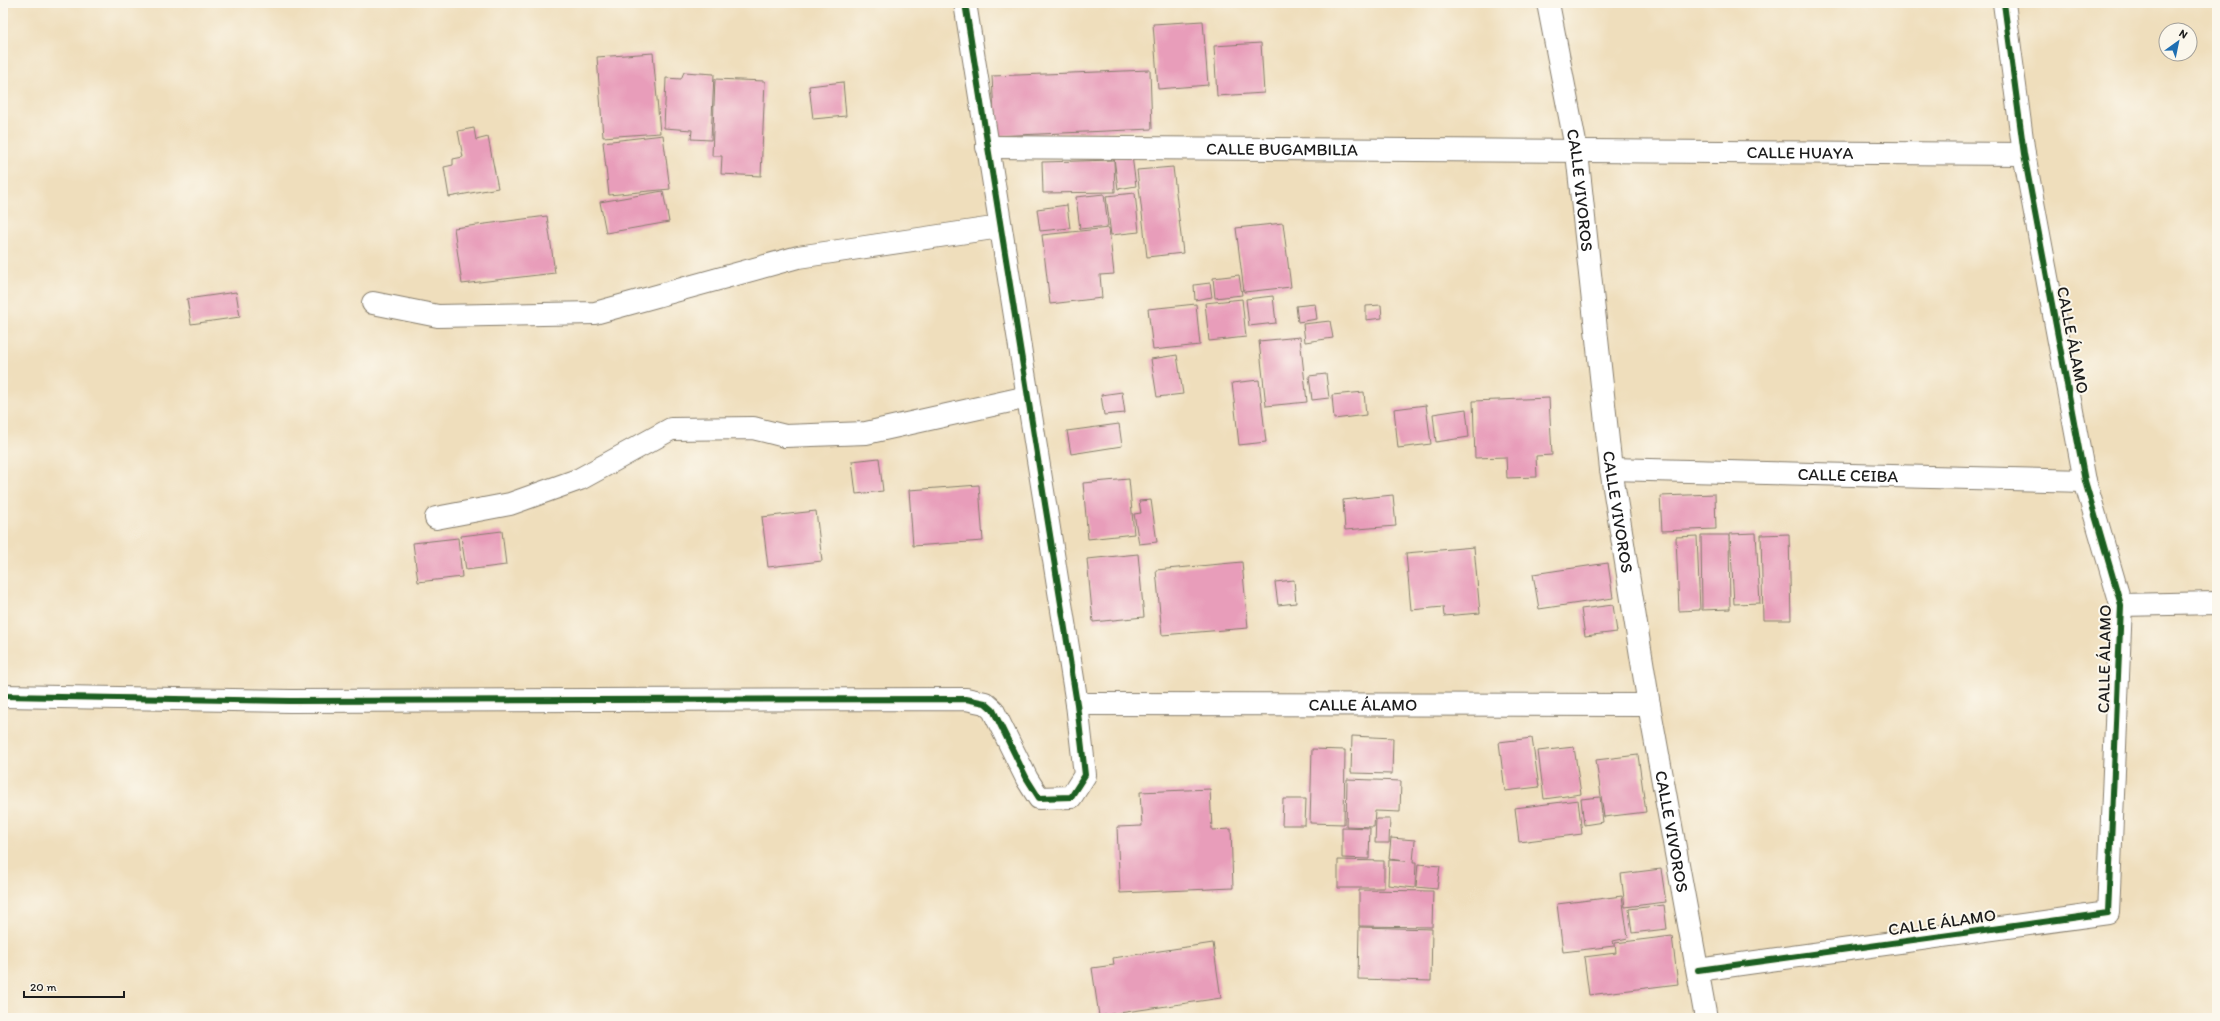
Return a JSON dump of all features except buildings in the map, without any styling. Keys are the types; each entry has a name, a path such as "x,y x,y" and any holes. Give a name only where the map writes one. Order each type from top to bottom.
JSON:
{"street":[{"path":"3,696 290,701 966,699 985,703 992,710 1027,779 1039,798 1071,797 1085,775 1077,704 965,3"},
{"name":"CALLE VIVOROS","path":"1548,3 1577,153 1611,469 1649,705 1706,1018"},
{"name":"CALLE ÁLAMO","path":"1698,970 2108,913 2121,605 2085,481 2024,154 2004,3"},
{"name":"CALLE BUGAMBILIA","path":"987,147 1577,153"},
{"name":"CALLE HUAYA","path":"1577,153 2024,154"},
{"path":"373,303 438,316 595,313 798,257 1000,227"},
{"path":"436,518 510,504 580,479 671,430 753,428 785,436 866,433 1028,397"},
{"name":"CALLE CEIBA","path":"1611,469 2085,481"},
{"path":"2121,605 2217,603"},
{"name":"CALLE ÁLAMO","path":"1077,704 1649,705"}],"cycle path":[{"path":"3,696 290,701 966,699 985,703 993,710 1027,779 1039,798 1071,797 1085,775 1077,704 965,3"},
{"path":"1698,970 2108,913 2121,605 2085,481 2024,154 2004,3"}]}
